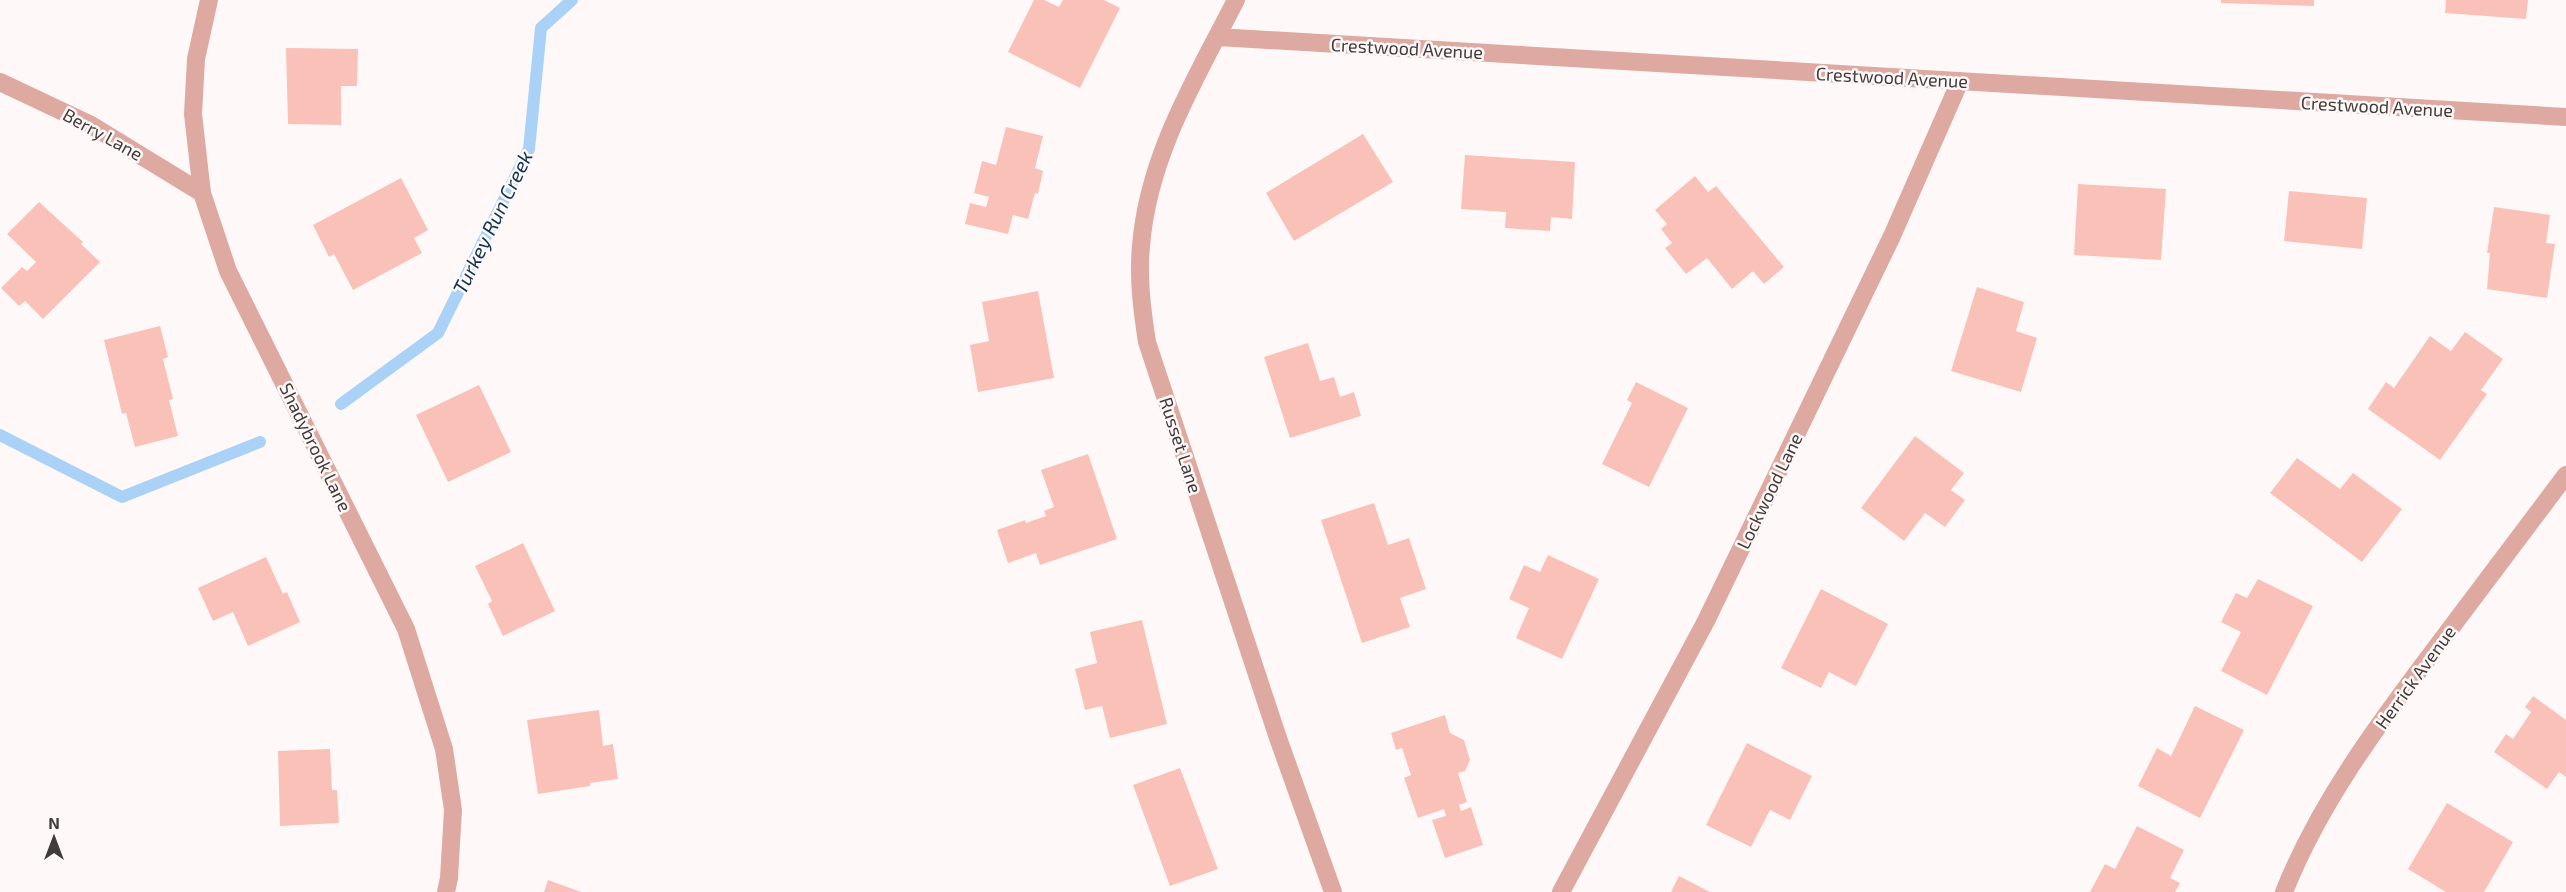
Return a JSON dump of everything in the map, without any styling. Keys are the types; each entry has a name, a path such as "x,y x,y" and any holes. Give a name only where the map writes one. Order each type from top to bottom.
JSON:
{"street":[{"name":"Shadybrook Lane","path":"209,0 196,59 193,114 202,193 228,271 406,629 444,749 453,810 446,892"},
{"name":"Russet Lane","path":"1236,0 1161,153 1148,199 1141,246 1140,295 1147,342 1278,738 1333,892"},
{"name":"Crestwood Avenue","path":"1218,37 2566,117"},
{"name":"Lockwood Lane","path":"1561,892 1706,621 1892,236 1960,81"},
{"name":"Berry Lane","path":"0,82 91,125 202,193"},
{"name":"Herrick Avenue","path":"2284,892 2316,823 2345,774 2391,707 2566,475"}],"building":[{"path":"1034,0 1044,0 1059,7 1063,0 1104,0 1120,8 1080,88 1008,52"},
{"path":"2221,0 2314,0 2314,6 2221,3"},
{"path":"2446,0 2528,0 2526,19 2445,13"},
{"path":"286,48 358,49 357,86 341,86 341,125 288,124"},
{"path":"1006,127 1043,136 1035,168 1043,171 1038,194 1035,193 1028,219 1013,215 1008,234 965,224 970,203 986,207 989,197 974,193 982,161 996,165"},
{"path":"1363,134 1393,182 1294,241 1266,193"},
{"path":"1465,155 1575,162 1572,219 1551,217 1550,231 1505,228 1506,212 1461,209"},
{"path":"1695,176 1708,192 1716,186 1784,267 1764,284 1753,271 1732,289 1707,258 1686,274 1665,248 1672,243 1661,229 1667,224 1655,210"},
{"path":"401,178 428,230 414,238 422,253 353,290 334,254 329,257 313,225"},
{"path":"2078,184 2166,189 2161,260 2074,255"},
{"path":"2289,191 2367,198 2362,249 2284,241"},
{"path":"39,202 83,242 81,244 100,262 43,319 25,301 19,306 1,288 22,267 27,271 36,262 7,234"},
{"path":"2494,207 2550,215 2546,243 2555,244 2547,298 2487,289 2490,253 2487,253"},
{"path":"1977,287 2024,302 2016,331 2037,338 2021,392 1951,371"},
{"path":"1038,291 1054,378 978,392 970,345 989,341 982,302"},
{"path":"160,326 168,357 163,359 173,399 169,400 178,436 135,447 126,413 122,414 104,340"},
{"path":"2465,332 2503,359 2481,390 2487,394 2440,460 2368,409 2386,382 2394,388 2430,336 2451,351"},
{"path":"1308,343 1320,381 1334,377 1340,397 1354,392 1361,416 1290,438 1264,357"},
{"path":"1636,382 1688,408 1649,487 1602,464 1632,403 1627,400"},
{"path":"479,385 511,452 448,482 416,415"},
{"path":"1915,436 1964,473 1951,490 1965,500 1945,527 1925,513 1904,541 1861,508"},
{"path":"1088,454 1117,539 1040,565 1036,553 1008,563 997,530 1025,520 1026,523 1046,516 1044,511 1054,507 1041,470"},
{"path":"2297,458 2340,489 2353,473 2402,509 2362,562 2270,493"},
{"path":"1374,503 1388,545 1409,538 1426,589 1400,598 1410,627 1362,643 1321,520"},
{"path":"523,543 555,611 503,636 488,604 492,601 475,566"},
{"path":"1548,555 1599,579 1562,659 1516,638 1529,608 1509,599 1524,565 1540,572"},
{"path":"266,557 283,594 287,592 300,622 248,646 233,612 213,621 198,588"},
{"path":"2258,579 2313,606 2267,695 2221,671 2241,632 2221,622 2236,593 2247,598"},
{"path":"1821,589 1888,624 1856,686 1829,672 1821,688 1781,668"},
{"path":"1142,620 1167,724 1110,738 1102,706 1085,710 1075,669 1097,663 1090,632"},
{"path":"2533,696 2566,720 2566,777 2559,772 2547,789 2494,752 2506,734 2513,739 2531,712 2525,707"},
{"path":"2195,706 2244,730 2200,818 2138,786 2157,748 2171,756"},
{"path":"599,710 603,746 613,744 618,779 538,794 527,720"},
{"path":"1445,715 1450,733 1464,740 1470,760 1465,771 1458,773 1467,802 1459,805 1461,811 1471,807 1483,845 1445,858 1432,820 1446,816 1444,809 1418,818 1404,778 1411,775 1402,748 1396,750 1391,733"},
{"path":"1747,743 1812,776 1790,820 1770,810 1751,847 1706,825"},
{"path":"330,749 332,790 337,790 339,823 280,826 278,751"},
{"path":"1180,768 1218,869 1170,886 1133,785"},
{"path":"2447,803 2513,842 2484,892 2446,892 2408,869"},
{"path":"2137,826 2184,850 2170,878 2180,883 2175,892 2090,892 2105,864 2115,869"},
{"path":"1679,876 1710,892 1671,892"},
{"path":"548,880 581,892 544,892"}],"waterway":[{"name":"Turkey Run Creek","path":"341,404 438,333 529,149 541,28 572,0"},
{"name":"Turkey Run Creek","path":"0,435 122,497 260,442"}]}
